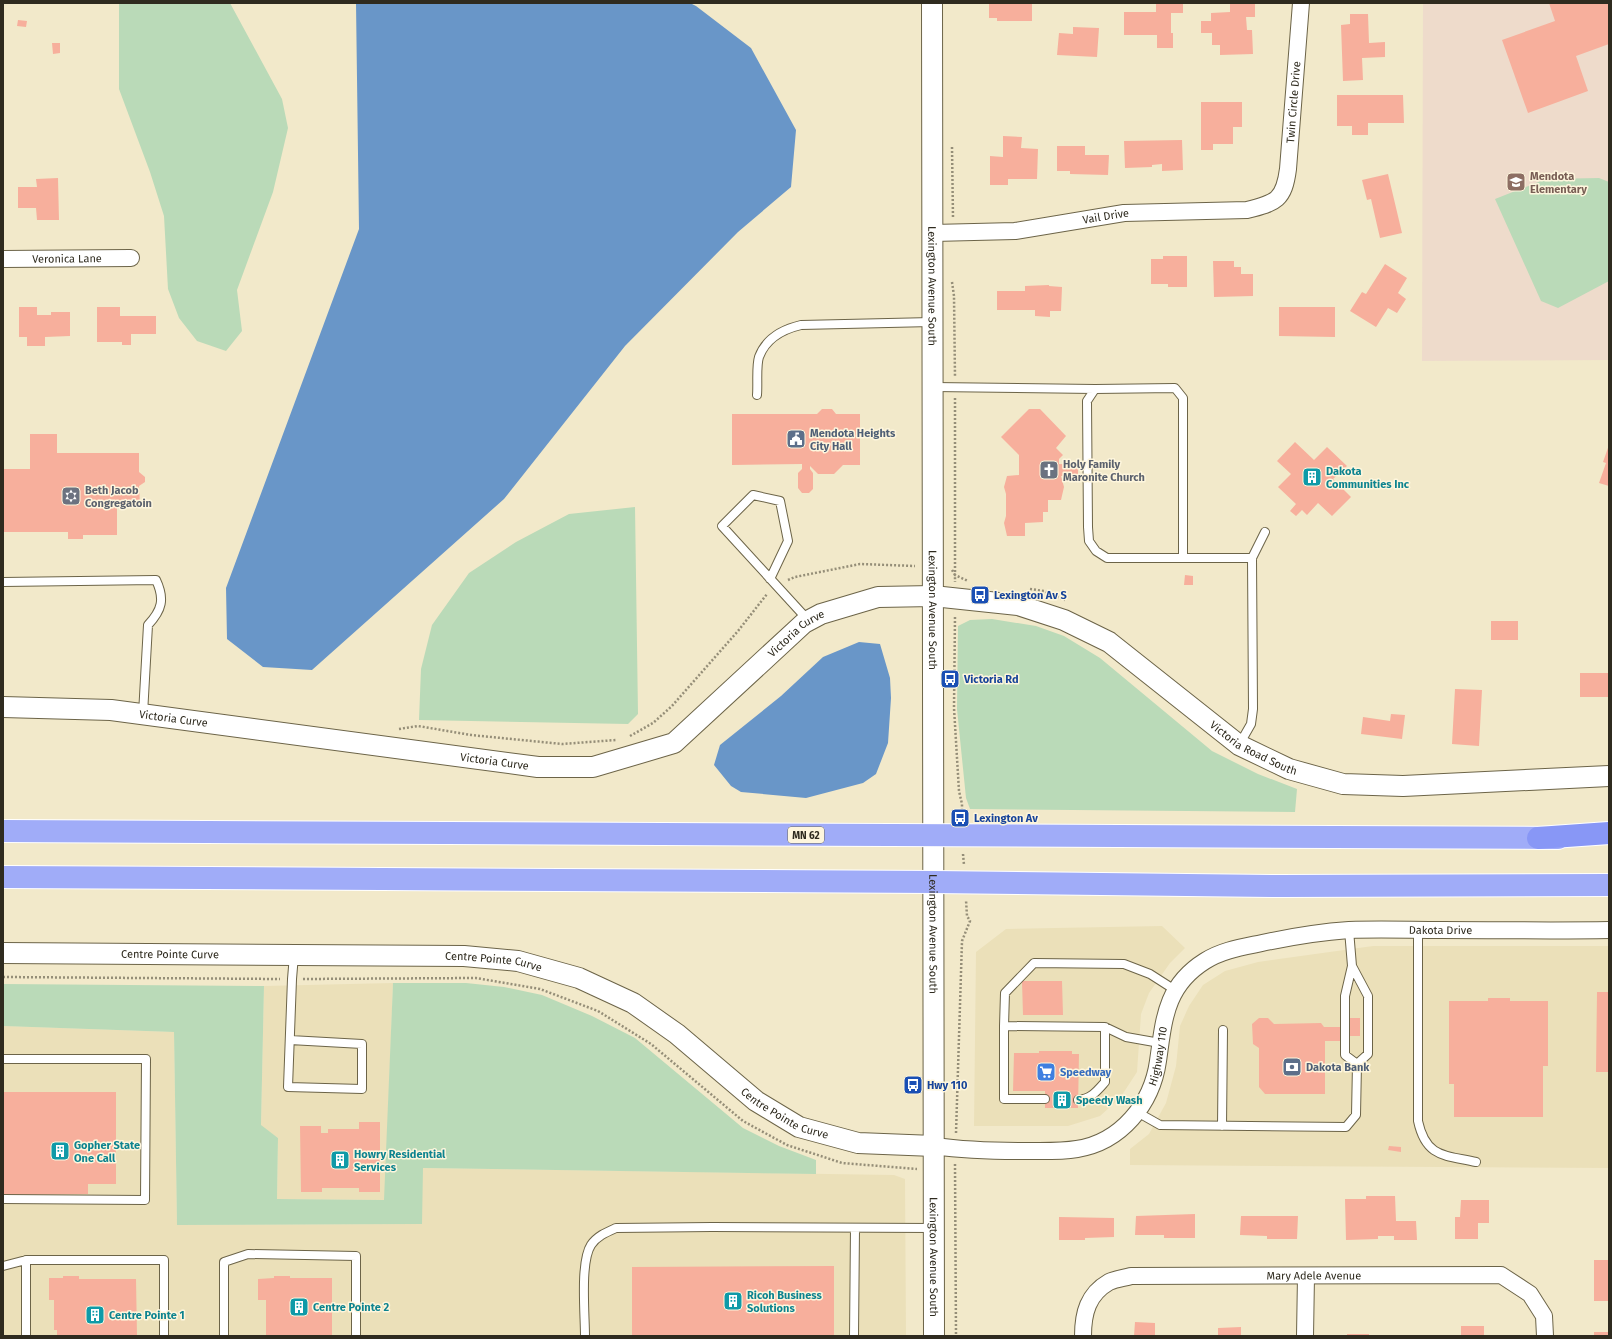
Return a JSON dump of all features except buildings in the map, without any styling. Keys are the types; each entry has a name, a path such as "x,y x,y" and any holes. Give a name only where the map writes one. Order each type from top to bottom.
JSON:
{"highway":[{"name":"MN 62","path":"3,831 934,836 1609,837"},
{"path":"1538,838 1609,833"},
{"path":"3,877 964,882 1279,886 1609,885"}],"street":[{"name":"Lexington Avenue South","path":"932,3 934,1336"},
{"name":"Twin Circle Drive","path":"1277,200 1286,184 1288,169 1302,3"},
{"name":"Vail Drive","path":"933,233 1015,231 1124,213 1247,210 1265,206 1277,200"},
{"name":"Veronica Lane","path":"3,259 131,258"},
{"name":"Victoria Curve","path":"3,707 110,710 538,767 593,767 674,743 804,624 821,614 878,597 933,596"},
{"name":"Victoria Road South","path":"933,596 1018,605 1064,620 1109,642 1239,745 1289,769 1343,784 1403,786 1609,776"},
{"name":"Dakota Drive","path":"1272,941 1349,930 1609,930"},
{"name":"Highway 110","path":"934,1146 971,1151 1058,1152 1078,1149 1111,1137 1126,1126 1145,1101 1154,1079 1164,1016 1175,990 1191,972 1205,961 1226,951 1272,941"},
{"name":"Centre Pointe Curve","path":"3,953 471,957 518,961 580,978 633,1004 677,1034 756,1101 799,1127 858,1143 934,1146"},
{"name":"Mary Adele Avenue","path":"1082,1336 1082,1320 1087,1305 1097,1291 1110,1282 1130,1276 1501,1275 1530,1294 1544,1316 1545,1336"},
{"path":"1305,1336 1306,1276"}],"lane":[{"path":"757,395 759,357 774,336 786,328 801,325 933,322"},
{"path":"933,387 955,386 1095,389 1174,388 1183,398 1183,558"},
{"path":"1095,389 1087,401 1088,527 1090,541 1096,551 1107,558 1252,558"},
{"path":"770,579 788,541 780,501 753,495 722,526 770,579 809,621"},
{"path":"1239,745 1251,724 1253,709 1252,558 1265,532"},
{"path":"3,582 156,580 161,590 161,602 156,616 148,625 143,714"},
{"path":"1349,930 1352,966 1345,996 1345,1055 1356,1064"},
{"path":"1418,930 1418,1121 1421,1134 1429,1147 1437,1153 1476,1162"},
{"path":"290,1040 362,1044 362,1089 288,1087 292,979 294,955"},
{"path":"1045,1100 1004,1099 1005,993 1034,963 1124,964 1150,974 1175,990"},
{"path":"1352,966 1368,996 1368,1054 1356,1064"},
{"path":"1004,1026 1105,1026 1126,1036 1160,1043"},
{"path":"1078,1100 1086,1099 1095,1093 1105,1082 1105,1026"},
{"path":"1222,1126 1223,1030"},
{"path":"3,1059 146,1059 145,1200 3,1199"},
{"path":"1138,1112 1160,1125 1346,1127 1356,1115 1356,1064"},
{"path":"585,1336 586,1258 591,1244 602,1234 616,1228 934,1228"},
{"path":"854,1336 855,1228"},
{"path":"224,1336 224,1262 248,1254 356,1256 356,1336"},
{"path":"3,1266 26,1260 164,1260 164,1336"},
{"path":"26,1260 26,1336"}],"path":[{"path":"952,143 954,213 952,232"},
{"path":"951,280 954,296 955,575 969,582"},
{"path":"625,739 654,723 672,706 738,631 770,590 795,577 860,564 908,565"},
{"path":"1028,588 1044,591 1072,602"},
{"path":"955,629 954,708 959,790 962,804 964,882 967,916 970,921 962,941 956,1132"},
{"path":"397,730 418,726 479,736 562,744 618,740"},
{"path":"3,978 476,978 540,989 598,1011 651,1044 743,1121 787,1145 842,1164 892,1168"},
{"path":"955,1172 956,1336"}],"shaded area":[{"name":"Mendota Elementary","path":"1423,3 1609,3 1609,360 1422,361"},
{"path":"1162,926 1185,948 1170,963 1149,993 1141,1014 1137,1072 1120,1098 1100,1116 1068,1126 974,1126 976,952 1006,929"},
{"path":"1373,946 1609,946 1609,1168 1130,1165 1130,1149 1149,1134 1166,1103 1176,1066 1180,1026 1189,1006 1203,985 1225,971 1258,962"},
{"path":"393,983 385,1200 277,1199 278,1138 261,1126 264,986"},
{"path":"3,1026 174,1032 177,1225 422,1224 422,1168 894,1175 905,1179 906,1336 3,1336"}],"green space":[{"path":"119,3 230,3 282,99 288,128 273,192 237,290 242,331 226,351 197,341 179,318 168,289 164,216 150,172 119,89"},
{"path":"1599,178 1609,182 1609,281 1558,308 1541,301 1495,199 1546,179"},
{"path":"635,507 638,714 628,724 419,720 421,669 432,625 469,573 516,542 569,514"},
{"path":"992,619 1036,626 1064,636 1100,658 1212,751 1258,774 1297,789 1295,812 970,809 966,798 957,709 958,626 970,620"},
{"path":"393,983 466,983 504,987 542,995 592,1016 635,1038 743,1128 779,1146 816,1160 816,1174 423,1168 422,1224 177,1225 174,1032 3,1026 3,984 264,986 261,1125 278,1138 277,1199 384,1200"}],"water":[{"path":"356,3 690,3 751,48 796,130 791,187 738,232 625,346 504,499 312,670 263,667 227,639 226,588 359,229"},
{"path":"859,642 880,644 890,678 891,698 888,743 876,774 863,783 806,798 741,792 731,786 714,765 720,745 781,696 823,657"}],"place":[{"name":"Mendota Elementary","path":"1516,182"},
{"name":"Mendota Heights City Hall","path":"796,439"},
{"name":"Holy Family Maronite Church","path":"1049,470"},
{"name":"Dakota Communities Inc","path":"1312,477"},
{"name":"Beth Jacob Congregatoin","path":"71,496"},
{"name":"Lexington Av S","path":"980,595"},
{"name":"Victoria Rd","path":"950,679"},
{"name":"Lexington Av","path":"960,818"},
{"name":"Dakota Bank","path":"1292,1067"},
{"name":"Speedway","path":"1046,1072"},
{"name":"Hwy 110","path":"913,1085"},
{"name":"Speedy Wash","path":"1062,1100"},
{"name":"Gopher State One Call","path":"60,1151"},
{"name":"Howry Residential Services","path":"340,1160"},
{"name":"Ricoh Business Solutions","path":"733,1301"},
{"name":"Centre Pointe 2","path":"299,1307"},
{"name":"Centre Pointe 1","path":"95,1315"}]}
